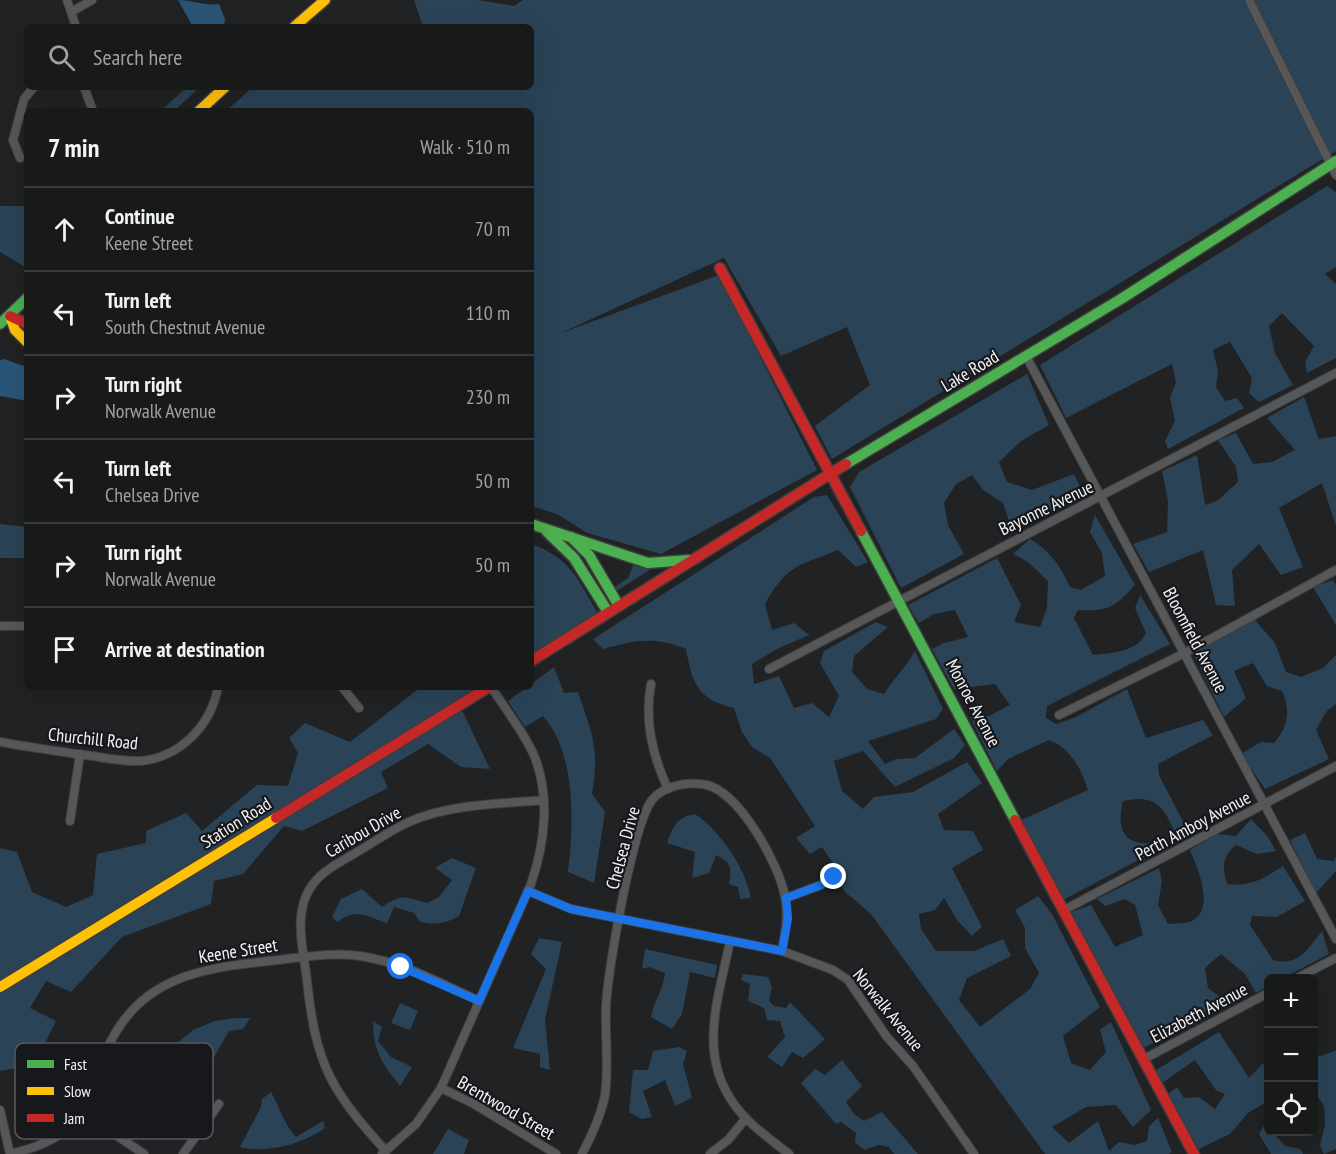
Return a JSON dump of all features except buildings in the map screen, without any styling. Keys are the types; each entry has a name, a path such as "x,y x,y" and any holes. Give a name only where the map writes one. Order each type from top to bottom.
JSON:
{"street":[{"path":"67,0 73,10 75,24"},
{"path":"73,10 92,0"},
{"path":"297,24 325,0"},
{"path":"1250,2 1333,163 1336,175"},
{"path":"20,158 13,140 24,99 32,90"},
{"path":"85,90 92,108"},
{"path":"203,108 222,90"},
{"name":"Lake Road","path":"608,612 1026,356 1333,163"},
{"name":"Monroe Avenue","path":"720,268 1194,1154"},
{"path":"0,324 24,301"},
{"path":"10,316 24,323"},
{"path":"10,316 15,330 24,339"},
{"name":"Bloomfield Avenue","path":"1026,356 1336,939"},
{"name":"Bayonne Avenue","path":"769,669 899,600 1101,498 1336,373"},
{"path":"535,526 648,563 696,559"},
{"path":"534,659 608,612 568,550 535,526"},
{"path":"570,536 589,555 618,606"},
{"path":"1059,715 1185,653 1336,570"},
{"path":"0,626 24,626"},
{"path":"651,684 648,729 660,773 668,789 692,783 714,788 727,796 771,856 786,898 788,918 782,951"},
{"name":"Churchill Road","path":"0,742 132,761 166,754 199,730 210,715 217,690"},
{"path":"344,690 358,708"},
{"name":"Station Road","path":"0,987 485,690"},
{"path":"384,1152 416,1124 441,1088 528,891 540,856 544,800 542,784 533,754 492,690"},
{"path":"70,821 80,754"},
{"name":"Perth Amboy Avenue","path":"1064,910 1336,766"},
{"name":"Chelsea Drive","path":"582,1154 600,1115 604,1096 608,982 639,831 647,808 654,798 668,789"},
{"name":"Caribou Drive","path":"384,1152 346,1104 329,1077 318,1052 311,1021 304,957 302,910 306,896 322,873 409,822 470,807 544,800"},
{"path":"786,898 821,885 834,877"},
{"name":"Norwalk Avenue","path":"528,891 571,909 782,951 833,970 848,980 886,1037 913,1066 974,1154"},
{"path":"730,941 712,1050 725,1089 746,1118 789,1154"},
{"name":"Keene Street","path":"112,1043 116,1032 143,999 161,987 206,969 304,957 340,955 383,961 424,976 479,1001"},
{"path":"1305,974 1336,958"},
{"name":"Elizabeth Avenue","path":"1144,1059 1264,996"},
{"name":"Brentwood Street","path":"441,1088 474,1104 556,1154"},
{"path":"213,1112 219,1104"},
{"path":"0,1110 10,1154"},
{"path":"710,1154 729,1139 746,1118"},
{"name":"Keene Street","path":"10,1154 40,1147 53,1139"},
{"path":"122,1139 144,1154"},
{"path":"183,1154 194,1139"}],"shaded area":[{"path":"178,0 219,4 225,19 224,24 191,24"},
{"path":"414,0 477,0 514,6 523,0 1336,0 1336,151 832,459 815,426 870,385 847,327 781,356 724,258 561,333 719,275 817,470 661,554 587,533 557,514 534,507 534,108 229,108 250,90 534,90 534,24 422,24"},
{"path":"184,90 197,90 177,108 164,108"},
{"path":"1327,186 1336,192 1336,267 1325,274 1336,284 1336,358 1307,373 1305,362 1314,346 1282,313 1269,326 1275,353 1293,385 1259,402 1249,393 1252,378 1230,342 1213,350 1218,371 1216,387 1225,401 1237,398 1244,408 1168,449 1165,441 1175,421 1170,398 1176,382 1172,364 1066,418 1040,365"},
{"path":"0,206 24,206 24,266 0,252"},
{"path":"4,359 24,366 24,400 0,396 0,360"},
{"path":"1027,374 1049,425 1021,441 999,462 1007,482 1032,490 1074,474 1083,493 1023,527 1011,527 1003,503 983,490 972,475 956,484 944,503 948,525 964,554 901,588 850,487 859,472"},
{"path":"1304,397 1319,439 1336,436 1336,526 1322,483 1279,508 1303,567 1281,575 1259,544 1232,570 1235,606 1216,605 1203,550 1149,572 1133,544 1167,532 1168,501 1162,471 1197,455 1205,505 1217,501 1238,482 1236,467 1218,440 1236,433 1253,464 1272,462 1295,450 1267,418"},
{"path":"827,495 868,562 856,567 838,550 803,564 788,573 765,604 772,630 794,623 809,635 777,649 752,664 754,684 779,676 794,708 812,703 829,717 839,696 820,663 824,651 876,622 888,627 854,656 852,672 867,689 884,694 915,651 943,709 936,719 868,741 885,764 896,759 915,758 954,729 965,745 954,758 895,787 863,751 834,761 842,791 863,809 874,797 913,792 967,762 982,783 938,814 944,830 973,831 983,850 952,868 982,927 972,936 957,920 944,898 935,910 919,914 921,929 936,951 974,951 1003,939 1011,956 967,978 959,1000 980,1027 1030,989 1039,973 1025,948 1025,928 1015,910 1038,896 1052,914 1100,1007 1063,1036 1071,1063 1090,1070 1106,1052 1100,1030 1111,1022 1151,1110 1133,1127 1116,1105 1086,1107 1052,1127 1069,1143 1098,1121 1109,1151 1119,1142 1134,1145 1147,1141 1149,1126 1158,1118 1172,1152 1168,1154 1045,1154 871,914 844,891 834,865 822,847 810,854 796,838 815,826 770,758 752,747 742,732 734,708 712,700 699,688 691,671 686,649 664,642 644,641 603,649 593,639 814,497"},
{"path":"1095,515 1135,585 1116,603 1104,609 1078,610 1074,618 1093,655 1131,648 1142,639 1146,633 1135,608 1140,595 1170,644 1047,706 1046,718 1056,724 1076,717 1127,689 1146,738 1203,720 1213,735 1158,764 1159,775 1189,833 1177,837 1164,811 1152,801 1135,799 1123,801 1121,826 1123,832 1133,841 1151,843 1146,856 1063,900 1021,820 1088,790 1082,774 1069,754 1049,740 1008,759 997,771 970,717 989,716 1010,705 995,684 954,689 932,649 944,643 968,637 955,610 934,614 919,623 908,605 997,558 1021,605 1014,622 1040,627 1047,608 1048,581 1028,562 1013,554 1030,539 1054,559 1070,587 1081,590 1105,576 1102,553 1090,532"},
{"path":"0,524 24,527 24,558 0,558"},
{"path":"534,545 556,556 565,564 580,582 600,617 534,659"},
{"path":"634,563 651,569 615,592 613,588 628,578"},
{"path":"1333,580 1336,586 1336,625 1313,587"},
{"path":"1254,619 1275,643 1286,672 1301,677 1323,668 1336,655 1336,704 1326,712 1316,730 1329,759 1265,789 1241,754 1261,742 1274,743 1279,737 1287,718 1287,705 1282,691 1267,686 1253,663 1234,671 1246,698 1224,717 1192,651"},
{"path":"554,667 564,693 578,692 587,719 595,753 592,794 605,812 594,883 568,872 571,833 570,790 562,749 554,731 543,716 525,727 508,701 523,690 534,690 534,682"},
{"path":"417,690 485,690 460,706 490,769 461,767 428,744 381,772 388,788 302,831 284,826 243,874 214,881 211,904 122,937 71,992 46,981 30,1008 56,1021 45,1043 15,1043 15,1068 0,1071 0,848 17,852 32,892 66,907 93,895 97,854 146,843 146,831 186,813 202,831 257,785 288,786 298,753 289,738 305,723 350,742"},
{"path":"695,814 723,840 738,863 751,898 740,899 738,887 729,884 729,866 721,858 716,855 709,873 692,878 695,852 667,843 677,823 684,817"},
{"path":"1251,819 1268,837 1276,851 1257,854 1236,845 1224,862 1227,884 1250,883 1283,866 1305,901 1277,917 1252,916 1250,925 1273,960 1282,962 1296,959 1307,950 1322,931 1329,954 1291,974 1264,974 1264,988 1256,993 1245,974 1221,954 1205,968 1208,988 1220,997 1233,1000 1202,1021 1143,1048 1071,912 1091,905 1115,947 1143,935 1135,905 1125,899 1105,906 1097,899 1159,868 1162,881 1158,905 1168,924 1192,921 1203,907 1204,897 1203,887 1190,850 1217,834 1236,836"},
{"path":"1305,833 1317,859 1334,861 1336,856 1336,871 1316,893 1290,840"},
{"path":"452,858 476,868 459,916 454,919 440,923 420,922 414,913 394,907 387,923 356,914 344,917 338,922 332,917 341,899 362,889 382,907 404,897 427,903 439,897 452,880 435,868"},
{"path":"539,938 562,942 545,1020 550,1070 540,1067 540,1054 513,1048 546,969 531,954"},
{"path":"645,949 717,965 715,978 690,972 682,1014 672,1029 651,1017 665,973 649,967 642,969"},
{"path":"743,974 768,977 772,987 769,1001 774,1006 786,1008 790,1002 825,1039 803,1058 792,1052 782,1067 767,1057 785,1037 780,1021 767,1020 764,1008 748,1001 750,984 741,980"},
{"path":"400,1003 418,1011 410,1030 391,1023"},
{"path":"250,1018 243,1029 229,1031 213,1059 213,1043 177,1043 193,1030 215,1021"},
{"path":"373,1021 382,1027 378,1041 391,1057 412,1067 400,1086 377,1049"},
{"path":"1219,1032 1249,1078 1262,1064 1264,1065 1264,1103 1248,1113 1230,1134 1199,1149 1167,1095 1177,1087 1184,1098 1199,1097 1215,1109 1225,1094 1216,1090 1195,1060 1162,1083 1156,1070"},
{"path":"679,1047 687,1051 683,1064 692,1098 675,1106 665,1080 643,1091 652,1117 642,1119 629,1112 633,1070 648,1070 653,1051"},
{"path":"1336,1050 1336,1149 1324,1154 1320,1146 1325,1124 1324,1106 1318,1097 1318,1056"},
{"path":"842,1060 862,1086 846,1102 855,1115 864,1121 882,1112 918,1154 894,1154 889,1147 879,1145 864,1150 855,1142 856,1133 841,1122 836,1124 801,1083 815,1069 825,1075"},
{"path":"271,1092 285,1121 296,1137 323,1121 325,1128 306,1139 284,1146 261,1149 240,1147 261,1107 262,1099"},
{"path":"1264,1126 1264,1136 1276,1136 1285,1146 1300,1149 1303,1154 1271,1154 1259,1134"},
{"path":"448,1129 469,1140 464,1154 433,1154"}],"traffic: fast":[{"path":"846,464 1121,299 1336,161"},
{"path":"0,324 24,301"},
{"path":"534,525 648,563 689,560"},
{"path":"861,531 1015,820"},
{"path":"547,532 574,558 608,612"},
{"path":"571,537 589,555 619,606"}],"traffic: slow":[{"path":"297,24 325,0"},
{"path":"202,108 222,90"},
{"path":"10,316 15,330 24,339"},
{"path":"0,987 276,818"}],"traffic: jam":[{"path":"720,268 861,531"},
{"path":"10,316 24,323"},
{"path":"534,659 846,464"},
{"path":"276,818 484,690"},
{"path":"1015,820 1194,1154"}],"route":[{"path":"401,967 479,1001 528,891 571,909 782,951 788,918 786,898 821,885 834,877"}]}
